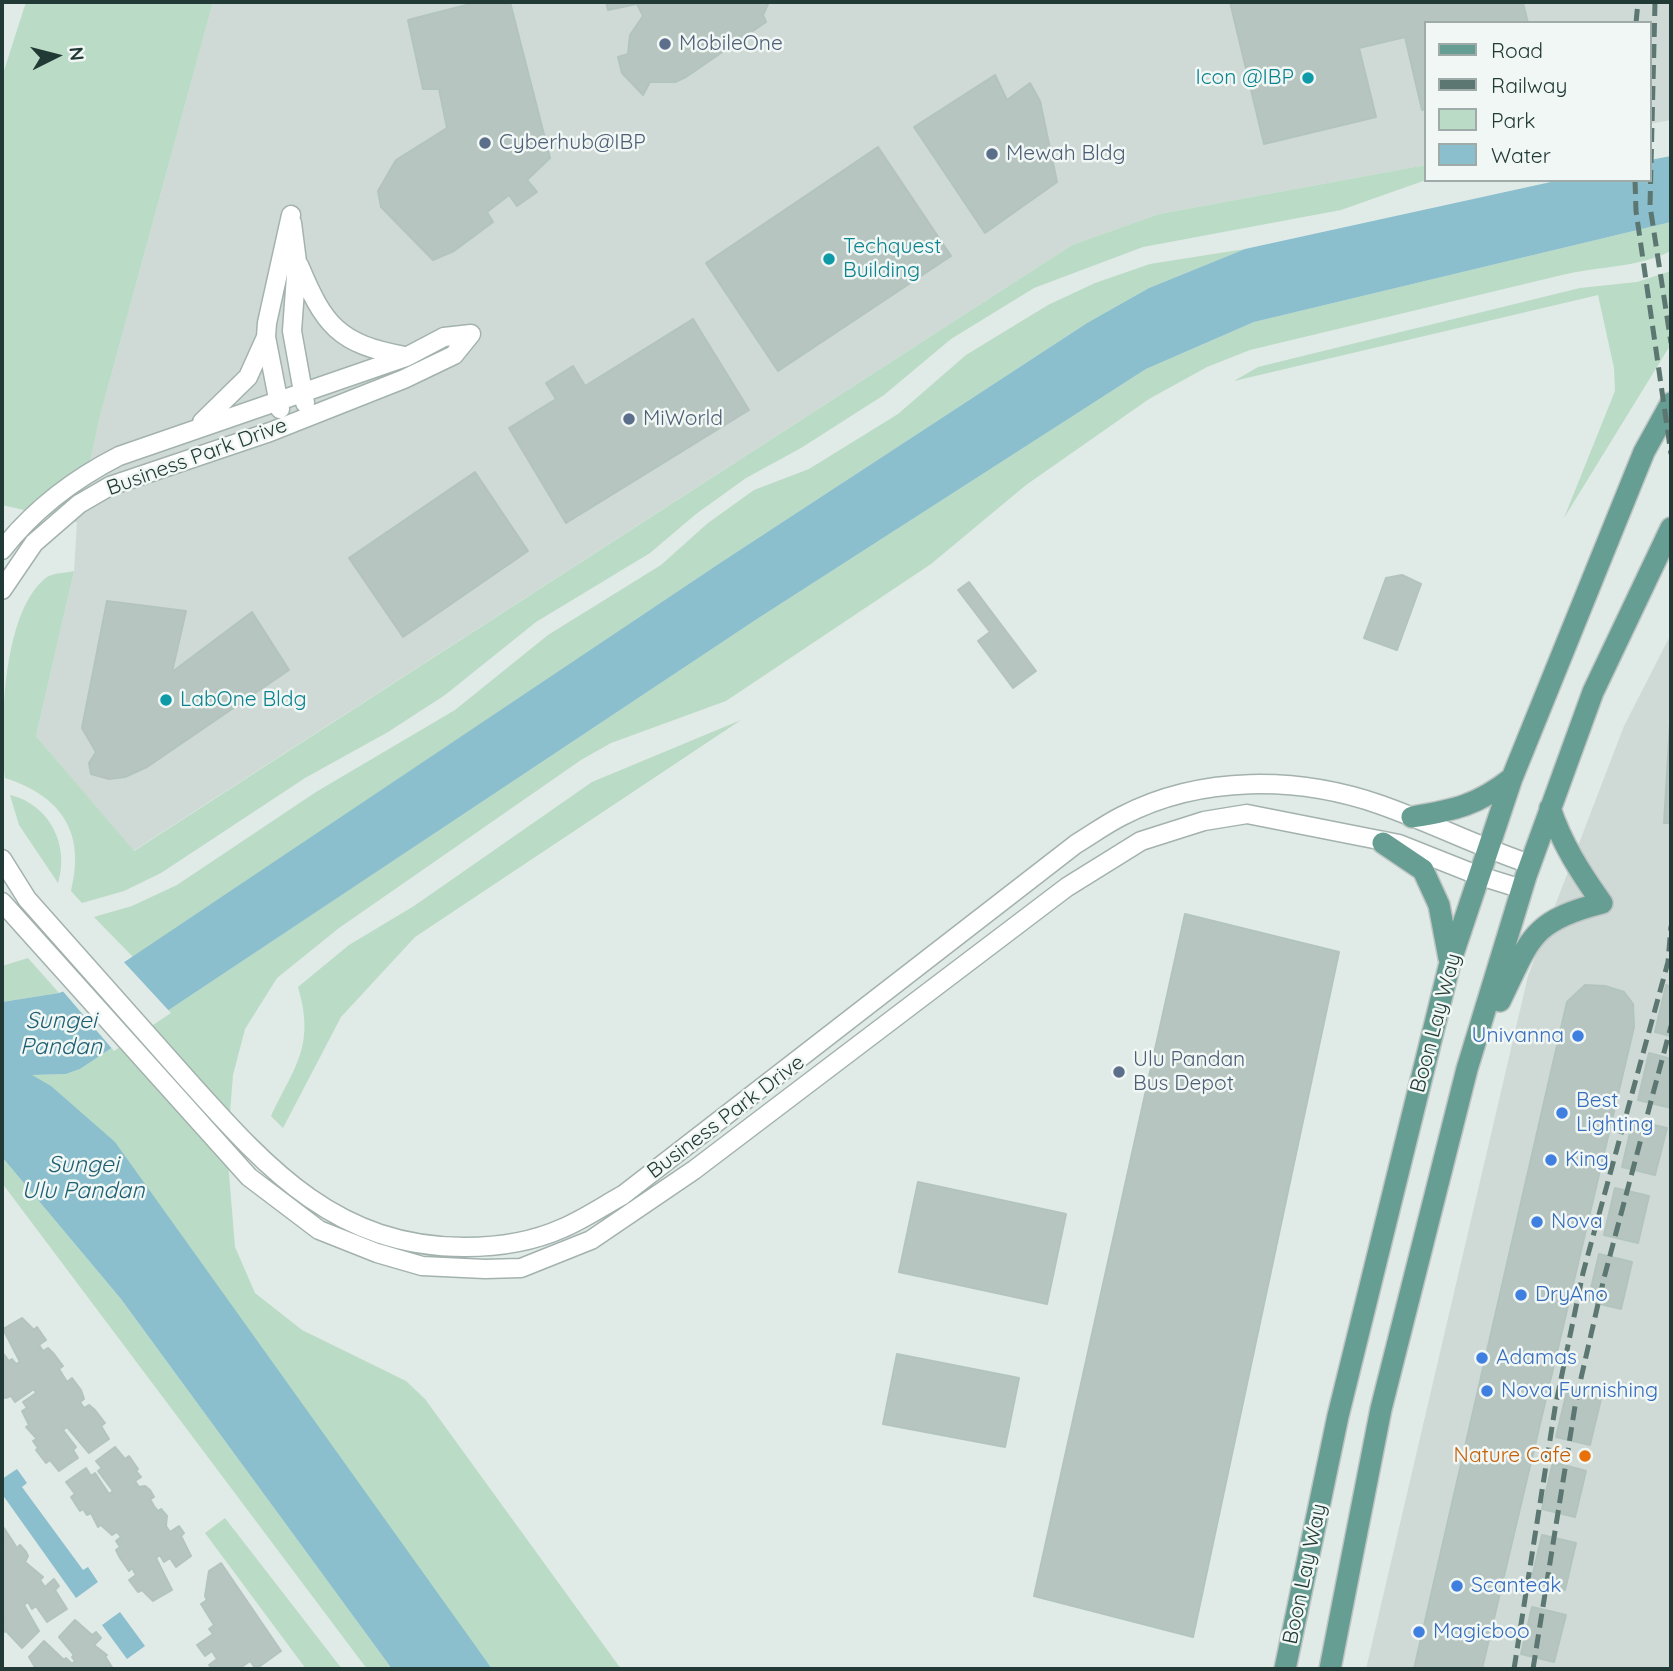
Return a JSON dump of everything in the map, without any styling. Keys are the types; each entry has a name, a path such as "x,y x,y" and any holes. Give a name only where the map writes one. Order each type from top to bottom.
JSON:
{"main road":[{"name":"Boon Lay Way","path":"1285,1669 1338,1416 1450,963 1477,875 1512,778 1644,452 1671,403"},
{"name":"Boon Lay Way","path":"1331,1669 1381,1409 1466,1069 1530,864 1593,692 1671,528"},
{"path":"1412,817 1477,803 1512,778"},
{"path":"1466,1069 1527,942 1543,926 1557,918 1602,903 1570,856 1550,808"},
{"path":"1383,842 1423,870 1439,905 1450,963"}],"street":[{"path":"282,427 266,337 269,306 291,215 297,262 292,331 307,416"},
{"path":"297,262 317,309 342,334 380,352 407,357"},
{"name":"Business Park Drive","path":"2,550 47,501 87,472 119,456 407,357 444,337 471,334 454,355 404,379 282,427 110,486 79,504 34,543 2,590"},
{"path":"191,430 217,410 248,377 266,337"},
{"name":"Business Park Drive","path":"2,859 27,900 250,1150 307,1199 346,1222 384,1236 423,1244 485,1247 521,1242 562,1228 623,1195 1076,844 1144,807 1187,792 1228,785 1299,785 1378,804 1487,850 1530,864"},
{"name":"Business Park Drive","path":"2,902 249,1177 319,1230 377,1253 422,1266 521,1268 591,1240 694,1170 1067,887 1141,841 1204,821 1247,814 1399,844 1477,875 1522,889"}],"shaded area":[{"path":"213,2 1671,2 1671,120 1652,124 1652,21 1424,21 1424,165 1159,214 1072,245 133,851 36,736 74,571 77,522 100,416"},
{"path":"1671,634 1671,1669 1366,1669 1528,976 1624,726"}],"green space":[{"path":"26,2 213,2 100,416 77,522 2,505 2,77"},
{"path":"1424,165 1424,181 1341,210 1143,247 1034,288 951,339 884,395 801,448 746,478 696,514 650,553 536,622 445,695 388,732 305,778 161,873 124,891 82,903 71,891 75,851 65,819 41,795 5,778 4,701 13,642 32,593 47,577 74,571 36,736 134,851 1072,245 1159,214"},
{"path":"1671,222 1671,251 1658,257 1562,275 1250,350 1207,367 1149,399 1026,485 931,564 726,701 611,743 581,760 339,928 277,978 245,1029 233,1075 227,1150 235,1247 255,1293 302,1330 406,1381 425,1399 621,1669 492,1669 31,1075 66,1074 80,1069 757,619 1146,369 1254,322"},
{"path":"1245,249 1149,288 1087,323 723,561 133,957 94,917 132,906 177,885 316,792 455,710 548,635 661,565 708,523 754,490 809,469 898,414 966,355 1048,305 1095,283 1150,264"},
{"path":"1671,271 1671,344 1564,518 1615,391 1614,368 1598,295 1234,381 1258,367 1580,288 1637,282"},
{"path":"741,720 415,937 341,1017 283,1128 271,1116 295,1068 304,1040 303,1007 298,987 349,945 414,906 592,782"},
{"path":"10,795 36,807 53,828 61,854 58,883 19,825"},
{"path":"28,958 59,993 2,1002 2,966"},
{"path":"2,1157 121,1299 392,1669 367,1669 2,1183"},
{"path":"225,1518 342,1669 306,1669 205,1533"}],"water":[{"name":"Sungei Pandan","path":"1671,156 1671,222 1254,322 1146,369 757,619 80,1069 66,1074 32,1075 51,1086 115,1142 492,1669 392,1669 121,1299 2,1157 2,1002 59,993 102,977 723,561 1087,323 1149,288 1245,249 1551,182 1652,182 1652,160"},
{"path":"17,1469 27,1483 22,1487 83,1570 88,1567 98,1582 76,1598 2,1494 2,1479"},
{"path":"120,1612 145,1646 127,1659 102,1625"}],"pier":[{"path":"122,960 171,1013 114,1051 61,989 101,974"}],"building":[{"name":"Cyberhub@IBP","path":"478,2 510,2 550,158 527,180 537,192 517,206 509,195 487,212 493,222 454,251 433,260 381,207 378,191 396,160 447,128 439,89 423,89 408,20"},
{"path":"606,2 768,4 763,15 766,22 686,77 675,82 650,82 643,95 622,73 618,57 628,54 630,35 643,16 637,4 608,10"},
{"name":"Icon @IBP","path":"1230,2 1530,2 1523,3 1528,21 1424,21 1424,110 1405,37 1359,48 1376,117 1264,144"},
{"name":"Mewah Bldg","path":"995,75 1007,100 1030,83 1040,101 1057,182 985,233 914,127"},
{"name":"Techquest Building","path":"878,147 951,256 778,371 706,263"},
{"name":"MiWorld","path":"693,319 749,410 566,523 509,428 556,399 546,383 573,366 585,386"},
{"path":"475,472 528,551 403,637 349,558"},
{"path":"1402,575 1421,584 1397,650 1364,638 1386,578"},
{"path":"969,582 1036,671 1013,688 978,641 990,632 958,590"},
{"name":"LabOne Bldg","path":"107,601 186,611 172,672 252,612 289,670 147,767 125,777 109,779 91,774 89,763 96,752 82,728"},
{"path":"1671,707 1671,823 1664,823"},
{"path":"1185,914 1339,952 1193,1637 1034,1596"},
{"path":"1585,985 1605,986 1624,992 1633,1004 1634,1027 1482,1669 1414,1669 1567,1002"},
{"path":"1666,985 1671,987 1671,1036 1655,1032"},
{"path":"1649,1053 1671,1059 1671,1108 1638,1100"},
{"path":"1633,1120 1667,1128 1655,1175 1622,1167"},
{"path":"918,1182 1066,1214 1047,1304 899,1272"},
{"path":"1615,1188 1649,1196 1638,1243 1604,1235"},
{"path":"1599,1254 1632,1262 1621,1309 1588,1301"},
{"path":"22,1318 34,1330 37,1327 46,1340 39,1345 43,1351 48,1348 54,1354 63,1366 59,1369 67,1382 72,1378 81,1390 84,1399 80,1402 84,1408 89,1405 95,1410 105,1423 101,1426 109,1439 89,1453 67,1427 63,1430 76,1447 73,1450 78,1458 59,1471 50,1460 46,1463 36,1450 38,1448 33,1441 37,1439 26,1427 29,1425 22,1411 27,1408 23,1402 36,1393 34,1389 15,1402 11,1396 5,1398 2,1394 2,1352 9,1361 12,1359 16,1364 20,1362 3,1329"},
{"path":"897,1354 1019,1378 1005,1447 883,1424"},
{"path":"1567,1391 1601,1399 1590,1445 1556,1437"},
{"path":"115,1447 125,1459 129,1456 138,1469 136,1471 141,1477 135,1481 139,1487 145,1486 150,1490 154,1497 150,1499 154,1506 167,1516 166,1526 170,1532 179,1526 184,1533 181,1536 191,1556 176,1567 170,1558 164,1562 160,1555 156,1558 172,1590 153,1601 142,1590 138,1592 129,1580 136,1575 132,1568 129,1571 116,1550 120,1547 116,1541 121,1537 117,1532 112,1535 101,1525 98,1527 91,1513 87,1515 83,1509 80,1511 71,1497 75,1494 66,1482 86,1468 91,1476 95,1473 109,1494 113,1491 98,1471 102,1468 96,1461"},
{"path":"1553,1462 1586,1471 1575,1517 1542,1509"},
{"path":"4,1528 17,1548 20,1545 26,1552 28,1556 25,1562 43,1577 40,1580 45,1587 54,1579 59,1586 55,1590 67,1609 47,1622 36,1606 32,1609 28,1602 24,1605 39,1631 22,1648 6,1631 2,1633 2,1623 5,1620 2,1616"},
{"path":"1542,1535 1576,1543 1565,1590 1531,1582"},
{"path":"221,1563 281,1651 256,1669 250,1661 239,1669 213,1669 209,1665 217,1659 212,1651 205,1656 197,1645 213,1634 209,1629 214,1625 201,1604 207,1600 205,1596 209,1571"},
{"path":"1532,1607 1566,1615 1554,1662 1521,1654"},
{"path":"75,1620 92,1635 96,1632 101,1638 94,1645 107,1655 105,1656 113,1669 36,1669 29,1657 44,1641 64,1660 66,1658 72,1664 75,1661 72,1657 74,1655 59,1637"}],"railway":[{"path":"1636,21 1638,2"},
{"path":"1652,124 1655,2"},
{"path":"1635,182 1636,211 1671,454"},
{"path":"1651,182 1650,206 1671,343"},
{"path":"1514,1669 1555,1408 1583,1273 1668,962 1671,926"},
{"path":"1533,1669 1576,1400 1604,1278 1671,1026"}],"place":[{"name":"MobileOne","path":"665,44"},
{"name":"Icon @IBP","path":"1308,78"},
{"name":"Cyberhub@IBP","path":"485,143"},
{"name":"Mewah Bldg","path":"992,154"},
{"name":"Techquest Building","path":"829,259"},
{"name":"MiWorld","path":"629,419"},
{"name":"LabOne Bldg","path":"166,700"},
{"name":"Univanna","path":"1578,1036"},
{"name":"Ulu Pandan Bus Depot","path":"1119,1072"},
{"name":"Best Lighting","path":"1562,1113"},
{"name":"King","path":"1551,1160"},
{"name":"Nova","path":"1537,1222"},
{"name":"DryAno","path":"1521,1295"},
{"name":"Adamas","path":"1482,1358"},
{"name":"Nova Furnishing","path":"1487,1391"},
{"name":"Nature Cafe","path":"1585,1456"},
{"name":"Scanteak","path":"1457,1586"},
{"name":"Magicboo","path":"1419,1632"}],"water label":[{"name":"Sungei Ulu Pandan","path":"83,1178"}]}
